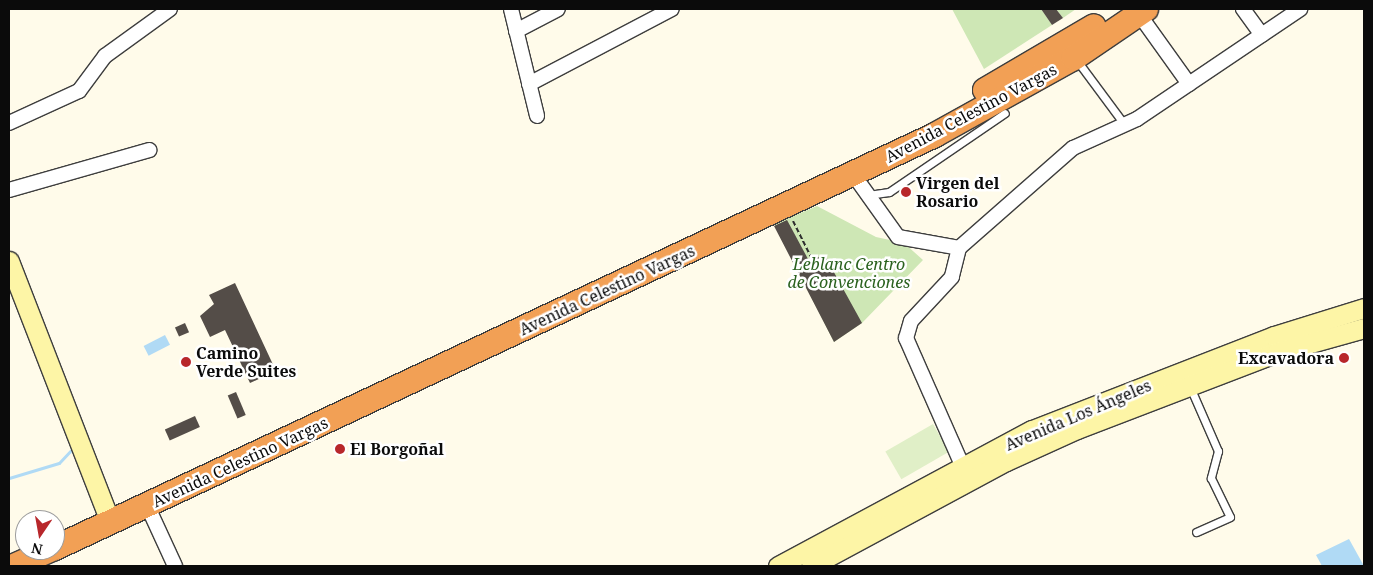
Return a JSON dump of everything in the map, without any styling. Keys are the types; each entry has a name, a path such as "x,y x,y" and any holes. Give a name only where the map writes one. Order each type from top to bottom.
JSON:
{"highway":[{"name":"Avenida Celestino Vargas","path":"724,226 786,206 818,181 853,174 1022,88 1135,10"},
{"name":"Avenida Celestino Vargas","path":"65,542 107,515 818,181 1135,10"},
{"name":"Avenida Celestino Vargas","path":"65,527 148,505 171,486"},
{"path":"14,566 28,560"}],"main road":[{"path":"9,261 107,515"},
{"name":"Avenida Los Ángeles","path":"778,566 963,467 1066,416 1274,336 1364,308"},
{"name":"Avenida Los Ángeles","path":"811,566 1006,461 1278,352 1364,328"}],"street":[{"path":"9,123 79,91 105,56 170,9"},
{"path":"511,9 537,116"},
{"path":"516,31 558,9"},
{"path":"529,84 672,9"},
{"path":"1243,9 1262,34"},
{"path":"963,467 906,338 911,321 952,276 959,248 1073,148 1124,124 1189,84 1300,9"},
{"path":"1135,10 1189,84"},
{"path":"9,190 149,150"},
{"path":"853,174 898,237 959,248"},
{"path":"148,505 175,566"}],"lane":[{"path":"1081,66 1124,124"},
{"path":"868,195 889,192 1005,113"},
{"path":"1190,387 1218,451 1211,478 1230,517 1196,532"}],"path":[{"path":"786,206 811,258"}],"green space":[{"path":"952,9 1041,9 1052,25 984,69"},
{"path":"1056,9 1076,9 1063,18"},
{"name":"Leblanc Centro de Convenciones","path":"817,206 876,237 904,243 923,260 862,323 834,342 774,224"},
{"path":"933,424 949,452 901,479 885,452"}],"water":[{"path":"165,335 170,345 149,356 144,346"},
{"path":"1349,539 1364,566 1322,566 1316,555"}],"building":[{"path":"1041,9 1056,9 1063,18 1052,25"},
{"path":"787,220 808,259 825,256 862,323 834,342 774,226"},
{"path":"235,283 276,371 250,383 225,330 210,337 200,316 214,304 209,295"},
{"path":"185,323 189,332 179,337 175,327"},
{"path":"236,392 246,415 237,419 228,396"},
{"path":"195,416 200,427 170,440 165,429"}],"waterway":[{"path":"9,478 59,463 74,447"}],"place":[{"name":"Virgen del Rosario","path":"906,192"},
{"name":"Excavadora","path":"1344,358"},
{"name":"Camino Verde Suites","path":"186,362"},
{"name":"El Borgoñal","path":"340,449"}]}
